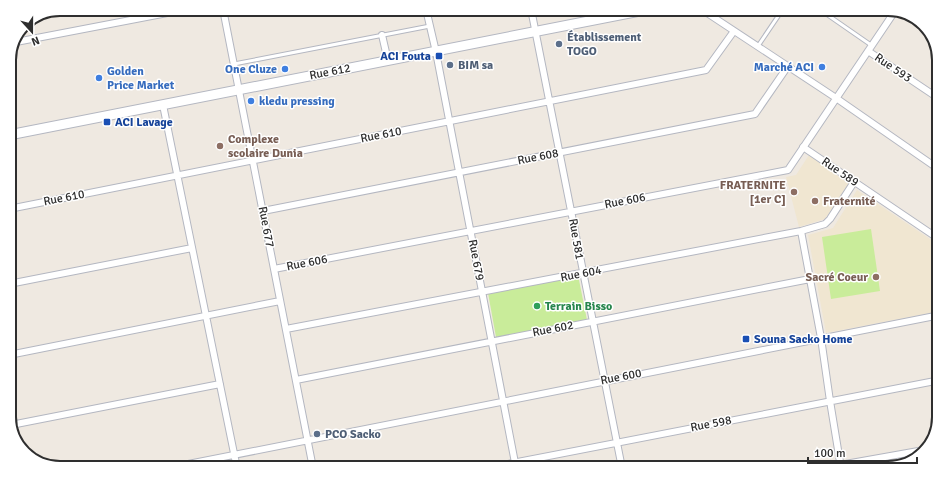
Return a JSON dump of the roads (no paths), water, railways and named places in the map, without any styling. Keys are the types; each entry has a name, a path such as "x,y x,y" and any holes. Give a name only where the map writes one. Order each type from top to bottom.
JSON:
{"street":[{"path":"20,41 152,16"},
{"name":"Rue 677","path":"225,16 312,461"},
{"name":"Rue 679","path":"428,16 450,121 515,461"},
{"name":"Rue 581","path":"532,16 582,274 621,461"},
{"name":"Rue 612","path":"16,134 615,16"},
{"path":"712,16 836,98 932,165"},
{"name":"Rue 606","path":"274,269 788,170 891,16"},
{"name":"Rue 610","path":"16,208 706,70 734,31"},
{"path":"382,35 388,61"},
{"name":"Rue 593","path":"868,51 932,94"},
{"name":"Rue 608","path":"263,211 755,114 788,66"},
{"path":"163,105 236,461"},
{"name":"Rue 589","path":"803,147 932,234"},
{"name":"Rue 604","path":"286,329 582,274 801,231 825,224 830,219 854,182"},
{"path":"801,231 822,338 830,401 840,461"},
{"path":"16,283 192,248"},
{"name":"Rue 602","path":"296,380 810,279"},
{"path":"16,353 280,301"},
{"name":"Rue 600","path":"201,461 604,380 932,317"},
{"name":"Rue 598","path":"534,461 617,443 932,382"},
{"path":"17,424 220,384"},
{"path":"867,461 915,452"}],"lane":[{"path":"758,46 778,16"},
{"path":"829,16 871,45"},
{"path":"234,64 430,26"}],"place":[{"name":"Établissement TOGO","path":"559,44"},
{"name":"ACI Fouta","path":"439,56"},
{"name":"BIM sa","path":"450,65"},
{"name":"Marché ACI","path":"822,67"},
{"name":"One Cluze","path":"285,69"},
{"name":"Golden Price Market","path":"99,78"},
{"name":"kledu pressing","path":"251,101"},
{"name":"ACI Lavage","path":"107,122"},
{"name":"Complexe scolaire Dunia","path":"220,146"},
{"name":"FRATERNITE [1er C]","path":"794,192"},
{"name":"Fraternité","path":"815,201"},
{"name":"Sacré Coeur","path":"876,277"},
{"name":"Terrain Bisso","path":"537,306"},
{"name":"Souna Sacko Home","path":"746,339"},
{"name":"PCO Sacko","path":"317,434"}]}
